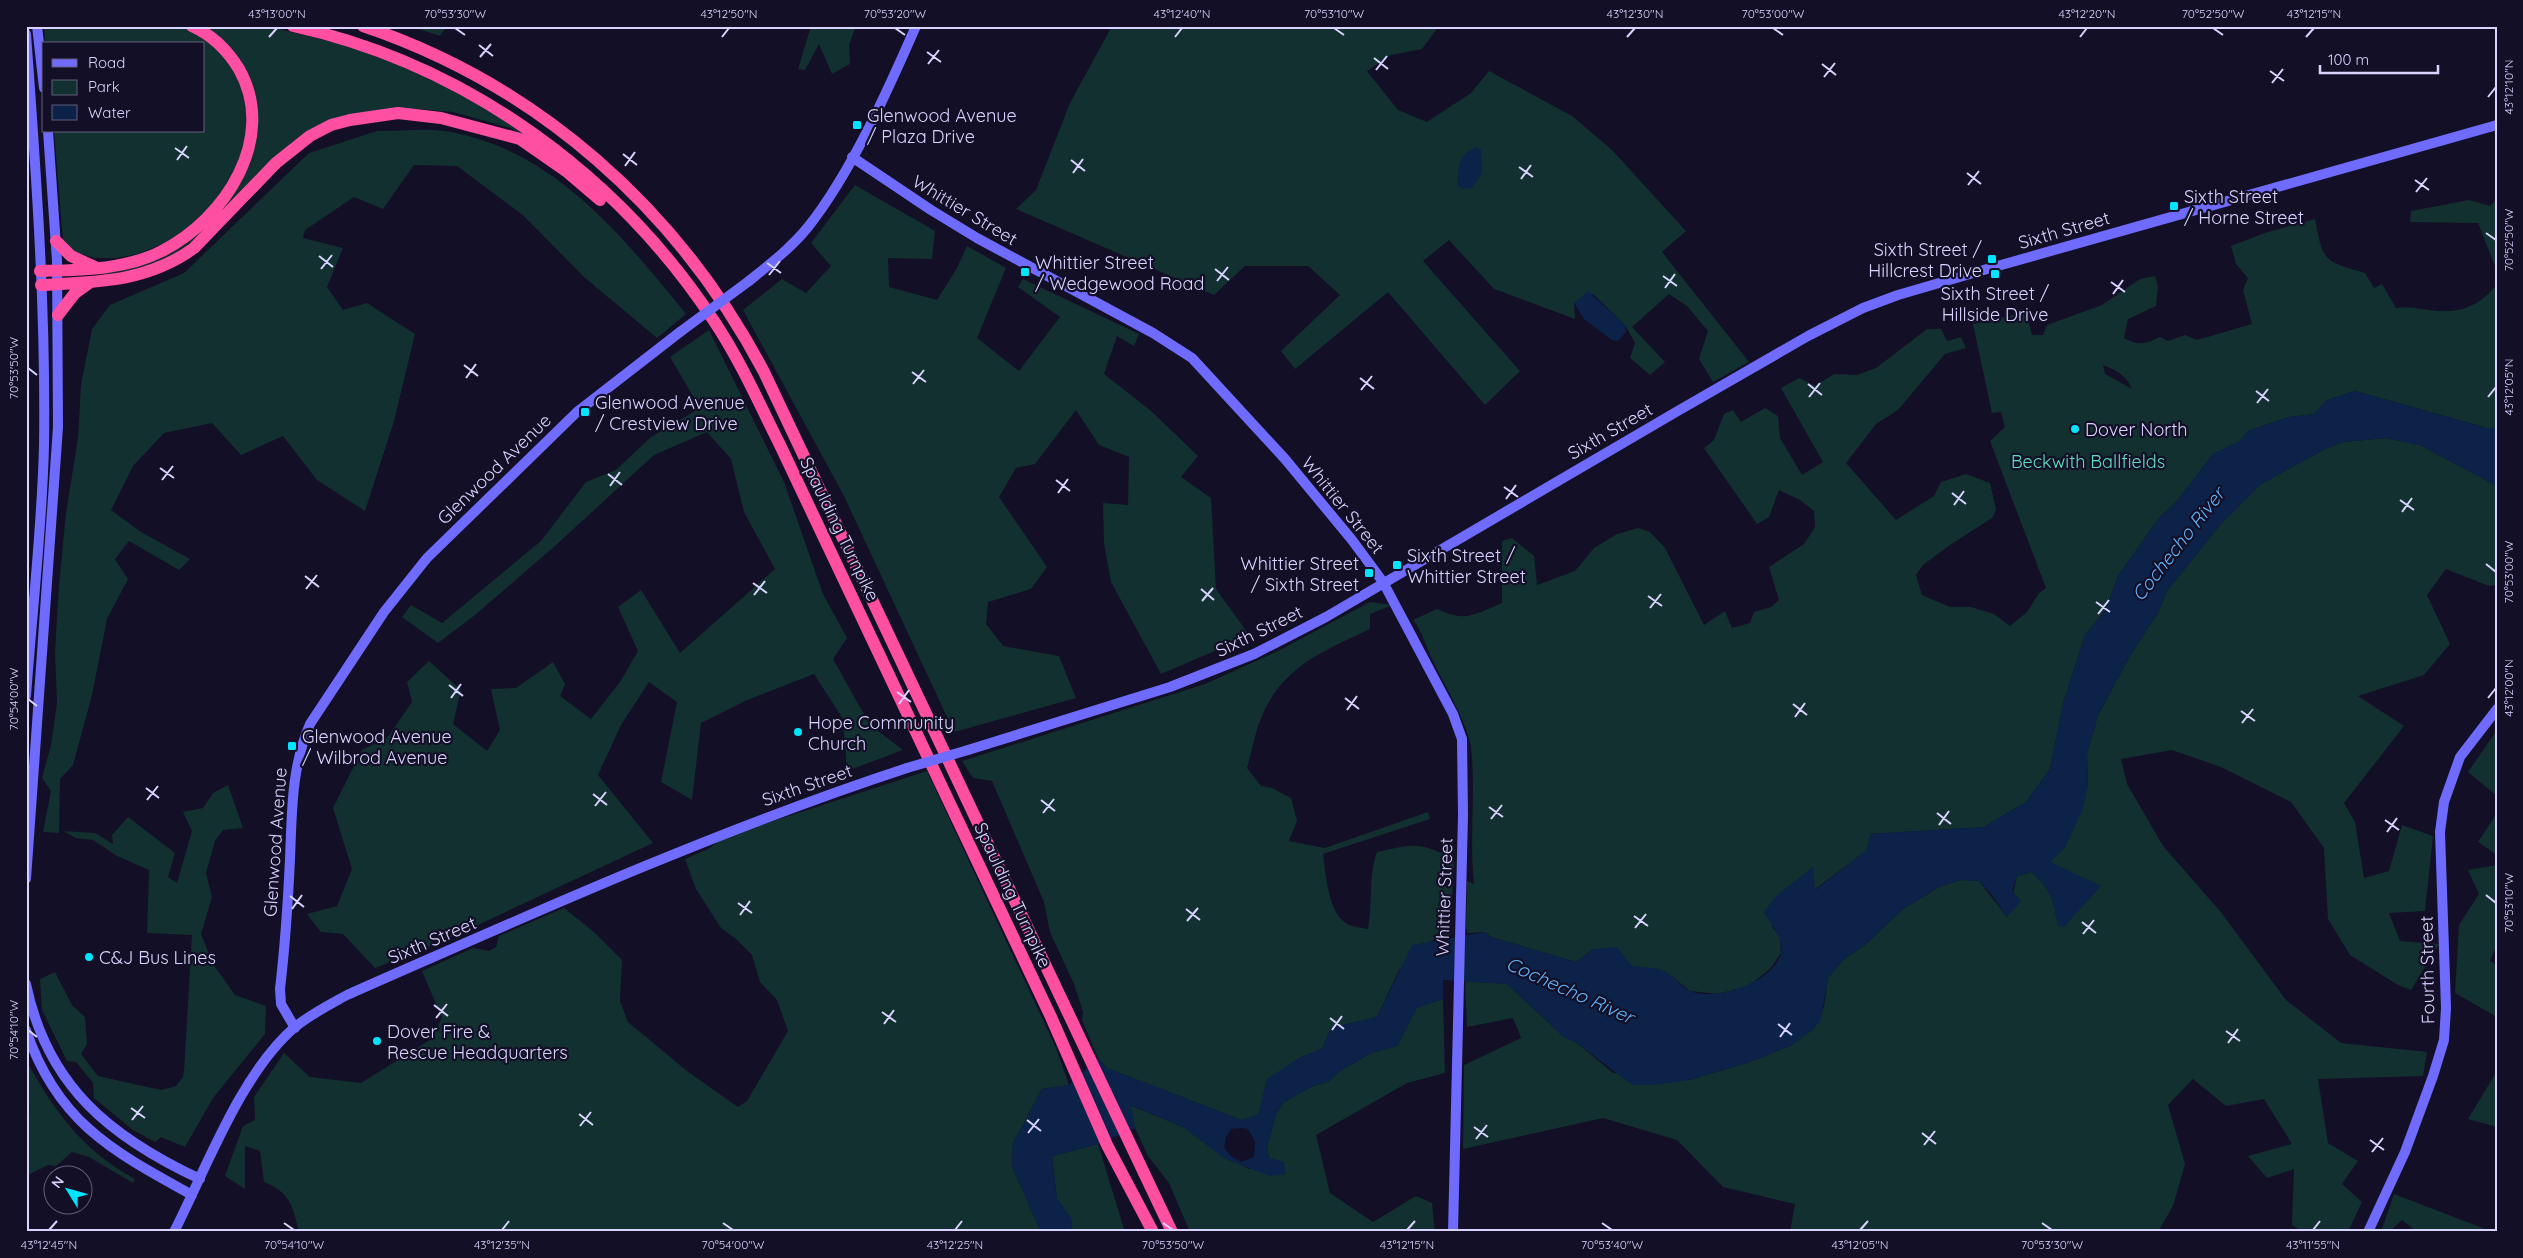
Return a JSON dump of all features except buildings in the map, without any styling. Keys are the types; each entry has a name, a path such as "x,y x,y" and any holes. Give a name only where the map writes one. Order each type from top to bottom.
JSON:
{"highway":[{"path":"40,271 98,268 144,259 188,236 226,196 245,159 252,127 251,105 246,84 236,64 222,47 192,26"},
{"name":"Spaulding Turnpike","path":"293,26 355,43 392,56 432,73 498,109 553,149 638,225 668,258 698,298 744,373 889,672 1107,1145 1152,1232"},
{"name":"Spaulding Turnpike","path":"363,26 406,42 458,65 508,93 555,124 598,159 640,199 678,241 713,286 736,322 768,380 1172,1232"},
{"path":"41,284 138,276 176,261 194,248 276,163 302,141 331,125 350,120 398,113 442,118 520,140 566,171 618,215 638,225"},
{"path":"56,241 71,256 98,268"},
{"path":"58,315 79,289 92,281"}],"main road":[{"path":"37,26 42,71"},
{"name":"Glenwood Avenue","path":"295,1028 281,1004 280,989 289,881 293,789 302,744 310,724 384,612 420,565 504,481 577,412 781,255 807,228 852,157 894,76 916,26"},
{"path":"26,34 44,361 43,468 26,696"},
{"name":"Sixth Street","path":"174,1232 258,1070 270,1052 295,1028 347,995 689,847 810,800 1202,676 1281,641 1791,346 1862,308 1898,295 2497,125"},
{"path":"26,879 57,436 58,284 48,132"},
{"name":"Whittier Street","path":"852,157 969,233 1153,333 1192,358 1285,459 1352,540 1383,582 1449,706 1462,739 1463,815 1453,1232"},
{"name":"Fourth Street","path":"2368,1232 2405,1152 2444,1040 2446,1008 2440,832 2444,802 2460,757 2497,709"},
{"path":"26,984 34,1016 52,1056 85,1102 105,1123 128,1140 200,1179"},
{"path":"26,1030 35,1055 49,1081 85,1126 122,1156 192,1195"}],"green space":[{"path":"44,26 184,26 193,30 218,48 242,84 248,126 238,165 213,204 184,231 162,244 138,254 117,258 95,258 75,252 63,240 54,132 205,132 205,42 45,42"},
{"path":"201,26 267,26 356,48 400,65 474,100 532,140 510,128 453,112 419,109 380,112 327,125 192,242 159,261 103,275 103,273 161,255 242,176 251,89"},
{"path":"409,26 447,26 440,36"},
{"path":"811,26 856,26 849,45 850,64 832,74 819,44 805,70 798,69"},
{"path":"1112,26 1439,26 1422,49 1391,55 1367,71 1398,110 1427,122 1471,93 1489,71 1572,116 1612,150 1686,231 1662,252 1749,362 1713,382 1699,359 1708,331 1687,306 1669,294 1632,327 1665,362 1650,375 1630,358 1635,343 1625,325 1593,294 1574,303 1575,319 1494,289 1449,240 1423,261 1520,371 1485,405 1388,292 1295,369 1281,351 1340,295 1308,266 1245,266 1214,295 1016,209 1036,190 1070,103"},
{"path":"377,131 445,131 483,141 519,156 551,176 582,199 636,254 686,314 657,338 584,277 524,216 457,166 414,165 383,209 354,197 305,230 303,238 343,248 327,287 343,310 367,303 415,334 394,421 365,511 317,480 283,436 241,455 212,423 164,433 133,466 111,510 141,532 190,559 179,570 129,541 115,559 128,579 107,619 92,695 73,765 60,779 59,833 43,832 51,791 42,778 51,745 57,703 55,652 66,513 78,438 81,385 92,329 110,305 184,273 309,153"},
{"path":"855,185 935,231 932,259 888,258 889,287 937,300 957,268 967,246 1006,268 977,338 1019,371 1060,317 1018,287 1023,279 1139,334 1134,346 1117,336 1104,374 1151,411 1198,456 1181,477 1211,498 1216,589 1250,636 1161,674 1111,582 1104,544 1103,503 1128,505 1129,457 1099,445 1076,410 1035,464 1016,468 999,497 1047,567 1031,589 988,602 986,624 1003,646 1059,656 1076,698 954,732 844,496 743,310 782,279 806,293 831,266 811,243"},
{"path":"2497,199 2497,271 2478,223 2410,222 2411,211 2469,200 2490,206"},
{"name":"Beckwith Ballfields","path":"2315,219 2320,243 2327,257 2333,262 2365,273 2374,288 2382,284 2396,308 2408,307 2443,311 2459,310 2480,301 2497,284 2497,428 2487,428 2355,391 2327,400 2314,414 2289,417 2248,431 2240,441 2213,454 2177,501 2159,518 2118,576 2105,611 2085,635 2063,704 2050,769 2026,802 1984,827 1871,834 1866,851 1814,890 1812,867 1772,927 1780,937 1781,953 1770,969 1748,986 1718,994 1690,991 1665,971 1632,966 1593,949 1576,962 1491,937 1485,932 1468,933 1466,928 1467,881 1474,884 1471,747 1461,716 1413,620 1437,609 1456,616 1463,616 1477,613 1502,603 1502,541 1512,538 1534,556 1537,585 1575,571 1594,548 1617,534 1638,528 1650,532 1665,548 1704,625 1725,611 1732,628 1750,623 1754,612 1771,607 1779,600 1769,567 1804,544 1815,527 1814,511 1800,500 1779,490 1769,517 1757,524 1704,448 1714,440 1724,414 1733,410 1741,422 1765,408 1778,416 1780,438 1802,475 1823,462 1781,388 1799,378 1815,386 1834,374 1857,375 1876,368 1927,329 1941,329 1947,341 1961,337 1966,348 1945,354 1898,410 1876,424 1846,463 1896,520 1934,496 1941,482 1966,474 1990,483 1996,510 1992,518 1923,565 1916,575 1922,595 1950,607 1971,607 1994,614 2010,626 2027,612 2039,593 2046,588 1990,441 2005,427 2001,412 1992,413 1973,324 2026,312 2032,335 2043,335 2047,325 2102,305 2140,279 2155,276 2158,286 2156,306 2128,319 2124,338 2129,341 2142,343 2160,337 2168,341 2185,335 2197,340 2252,324 2243,290 2248,278 2236,264 2231,246 2265,233","holes":["2103,365 2117,371 2130,384 2132,389 2105,374"]},
{"path":"709,330 784,482 823,594 847,638 833,659 870,725 903,750 847,771 843,719 814,674 745,701 701,723 692,800 661,782 677,702 649,682 621,725 598,775 653,843 450,938 375,968 343,934 321,932 307,914 337,906 352,869 333,808 362,750 388,737 412,702 407,682 429,661 461,690 453,724 487,751 500,730 491,689 516,688 553,662 565,684 560,696 591,719 620,682 638,651 618,607 641,590 680,653 775,569 744,512 731,459 707,432 654,455 555,546 475,615 438,643 402,617 411,605 442,623 541,541 586,482 616,470 651,437 700,408 670,357"},
{"path":"2385,438 2420,445 2497,486 2497,585 2489,586 2446,569 2427,595 2450,644 2424,675 2358,696 2404,726 2344,803 2355,822 2364,878 2389,871 2402,825 2433,836 2425,911 2389,913 2400,941 2439,944 2411,990 2398,985 2350,955 2328,919 2324,848 2291,802 2221,767 2172,750 2121,759 2127,784 2163,846 2220,911 2286,1000 2341,1043 2427,1052 2423,1076 2318,1079 2328,1143 2358,1161 2342,1184 2362,1202 2348,1232 2303,1232 2292,1225 2294,1169 2267,1178 2248,1156 2292,1144 2264,1099 2226,1106 2193,1079 2168,1105 2185,1164 2173,1206 2158,1232 1790,1232 1795,1204 1723,1187 1677,1140 1603,1118 1463,1149 1464,1065 1521,1038 1513,1018 1467,1027 1465,981 1507,984 1564,1037 1577,1043 1613,1073 1689,1080 1750,1062 1792,1045 1824,1007 1828,978 1843,960 1866,944 1903,909 1939,887 1961,880 1979,881 2007,917 2017,876 2031,872 2043,884 2050,896 2058,926 2100,886 2049,862 2065,847 2088,785 2087,754 2098,715 2131,654 2157,614 2167,591 2220,525 2261,484 2327,448 2343,442"},
{"path":"1370,602 1392,605 1370,614 1370,629 1321,653 1293,672 1281,684 1262,716 1247,768 1261,786 1272,788 1291,798 1297,821 1289,841 1325,848 1428,812 1430,819 1323,854 1327,883 1332,904 1342,920 1349,925 1368,929 1372,870 1377,852 1400,847 1417,846 1442,854 1454,860 1450,939 1433,940 1399,970 1377,1017 1331,1028 1322,1049 1299,1058 1259,1115 1241,1120 1107,1068 1098,1058 1082,1020 1083,1012 1074,984 1050,932 1044,902 992,781 973,778 962,761 1205,684 1278,651"},
{"path":"2497,730 2497,796 2468,772"},
{"path":"927,771 1056,1048 1069,1085 1042,1089 1013,1143 1012,1166 1041,1232 299,1232 289,1201 280,1191 264,1182 260,1151 245,1146 245,1189 225,1176 243,1126 255,1120 254,1097 284,1053 310,1077 361,1083 430,1040 442,1018 422,971 473,948 489,951 496,947 499,936 564,908 594,932 622,960 620,1001 628,1022 687,1071 738,1107 747,1101 788,1031 777,1000 760,982 752,955 736,939 721,928 696,889 685,859 708,849 727,836"},
{"path":"228,785 243,828 223,830 215,841 206,873 212,897 201,934 213,964 235,995 266,1006 265,1034 213,1098 185,1147 161,1137 155,1142 133,1130 94,1098 93,1083 76,1062 67,1061 42,1010 40,979 55,972 72,1005 85,1017 87,1044 81,1054 98,1076 161,1090 176,1086 183,1077 184,1071 192,935 147,933 149,870 117,856 93,840 76,838 63,831 95,833 113,844 112,835 128,817 175,853 168,877 177,883 192,831 183,812 203,808 213,793"},
{"path":"2497,813 2497,855 2478,842"},
{"path":"2497,865 2497,944 2490,961 2497,965 2497,1017 2455,993 2459,925 2479,894 2468,870"},
{"path":"1443,999 1445,1073 1407,1083 1316,1135 1330,1193 1373,1222 1416,1196 1432,1203 1435,1232 1190,1232 1169,1183 1148,1156 1135,1128 1130,1105 1183,1127 1249,1169 1269,1158 1267,1147 1276,1114 1284,1102 1313,1086 1328,1082 1340,1071 1371,1053 1397,1046 1417,1007"},
{"path":"26,1060 59,1113 72,1128 85,1142 116,1168 135,1179 133,1183 89,1157 72,1152 56,1166 42,1166 42,1168 26,1176 26,1114 30,1113 26,1103"},
{"path":"2497,1071 2497,1127 2468,1119"},
{"path":"1098,1144 1125,1232 1072,1232 1071,1218 1057,1199 1052,1156"},
{"path":"2394,1194 2493,1232 2417,1232 2402,1220 2389,1232 2381,1232"}],"water":[{"path":"1477,147 1481,150 1482,173 1472,188 1463,189 1458,186 1460,162 1471,149"},
{"path":"1588,291 1625,325 1626,332 1618,341 1612,340 1584,319 1574,303"},
{"name":"Cochecho River","path":"2355,391 2487,428 2497,428 2497,486 2420,445 2385,438 2343,442 2327,448 2261,484 2220,525 2167,591 2157,614 2131,654 2098,715 2087,754 2088,785 2083,809 2065,847 2050,862 2101,886 2064,927 2058,926 2053,902 2047,890 2031,872 2017,876 2012,891 2021,901 2007,917 1979,881 1961,880 1939,887 1903,909 1866,944 1843,960 1828,978 1821,1019 1813,1030 1792,1045 1750,1062 1689,1080 1656,1085 1632,1085 1577,1043 1564,1037 1507,984 1443,980 1443,999 1417,1008 1397,1046 1371,1053 1340,1071 1328,1082 1313,1086 1284,1102 1276,1114 1267,1147 1269,1158 1284,1162 1286,1174 1270,1176 1225,1159 1183,1127 1131,1105 1135,1128 1098,1144 1052,1156 1057,1199 1071,1218 1072,1232 1041,1232 1012,1166 1013,1143 1042,1089 1069,1085 1098,1058 1107,1068 1241,1120 1258,1115 1267,1079 1299,1058 1322,1049 1331,1028 1377,1017 1412,945 1485,932 1491,937 1576,962 1593,949 1617,947 1632,966 1662,970 1690,991 1701,994 1728,991 1756,981 1776,963 1781,953 1779,937 1764,912 1777,895 1813,867 1815,890 1866,851 1871,834 1984,827 2026,802 2050,769 2063,704 2085,635 2105,611 2118,576 2159,518 2177,501 2213,454 2240,441 2248,431 2289,417 2314,414 2327,400","holes":["1231,1129 1248,1129 1255,1142 1254,1157 1241,1162 1232,1157 1224,1148 1226,1137"]}],"place":[{"name":"Glenwood Avenue / Plaza Drive","path":"857,125"},
{"name":"Sixth Street / Horne Street","path":"2174,206"},
{"name":"Sixth Street / Hillcrest Drive","path":"1992,259"},
{"name":"Whittier Street / Wedgewood Road","path":"1025,272"},
{"name":"Sixth Street / Hillside Drive","path":"1995,274"},
{"name":"Glenwood Avenue / Crestview Drive","path":"585,412"},
{"name":"Dover North","path":"2075,429"},
{"name":"Sixth Street / Whittier Street","path":"1397,565"},
{"name":"Whittier Street / Sixth Street","path":"1369,573"},
{"name":"Hope Community Church","path":"798,732"},
{"name":"Glenwood Avenue / Wilbrod Avenue","path":"292,746"},
{"name":"C&J Bus Lines","path":"89,957"},
{"name":"Dover Fire & Rescue Headquarters","path":"377,1041"}]}
